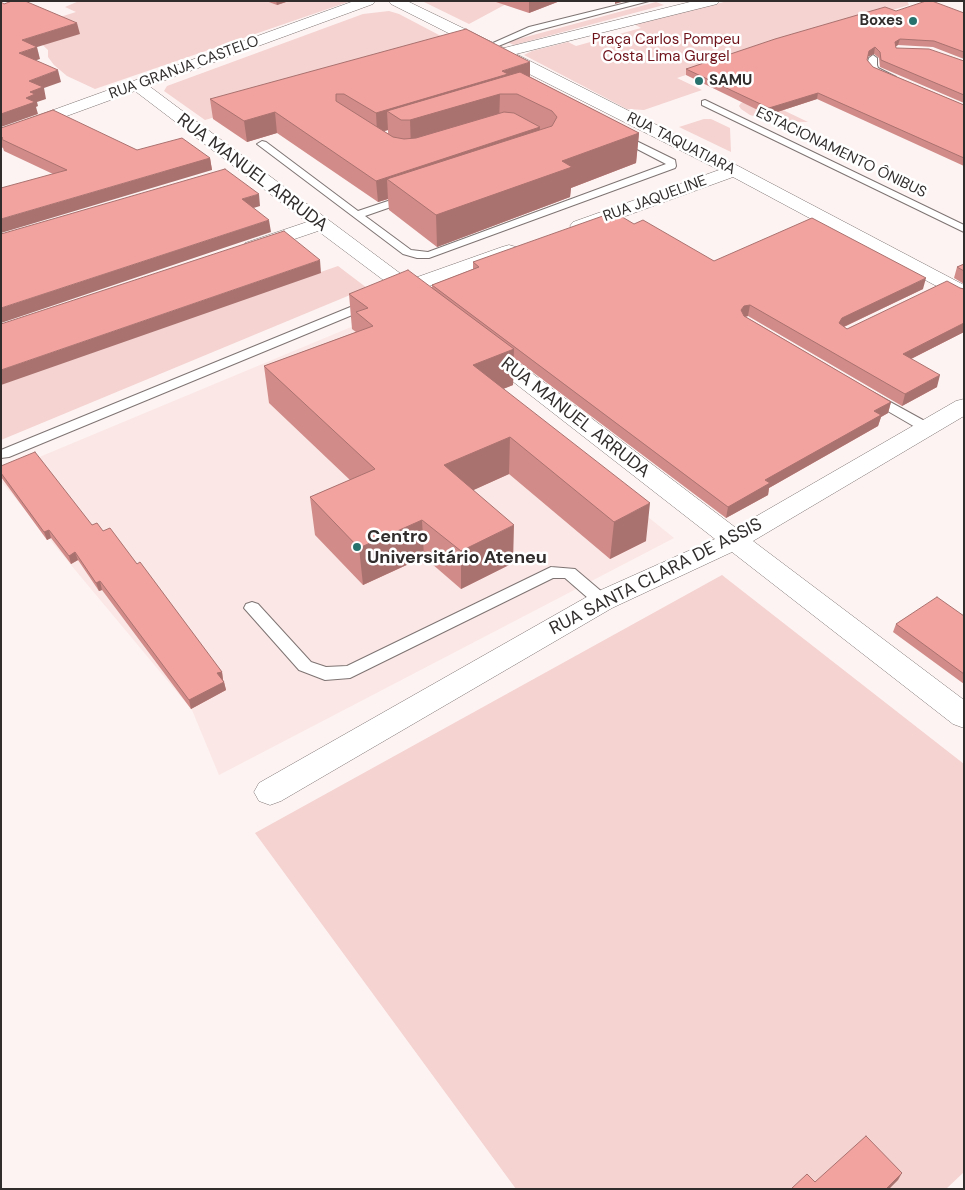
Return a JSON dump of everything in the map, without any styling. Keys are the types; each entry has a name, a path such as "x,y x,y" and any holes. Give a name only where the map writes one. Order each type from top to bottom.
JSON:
{"street":[{"name":"RUA GRANJA CASTELO","path":"1,135 368,1"},
{"name":"RUA TAQUATIARA","path":"396,1 734,171 964,293"},
{"path":"495,50 712,1"},
{"name":"RUA MANUEL ARRUDA","path":"136,85 236,171 319,224 391,294 438,312"},
{"name":"RUA JAQUELINE","path":"565,231 734,171"},
{"path":"236,252 319,224"},
{"path":"391,294 528,244"},
{"name":"RUA MANUEL ARRUDA","path":"469,336 733,541 964,716"},
{"name":"RUA SANTA CLARA DE ASSIS","path":"270,792 602,601 733,541 964,406"}],"lane":[{"path":"495,50 532,29 645,1"},
{"path":"872,58 872,65 875,70 901,82"},
{"path":"542,88 559,82"},
{"name":"ESTACIONAMENTO ÔNIBUS","path":"706,103 964,229"},
{"path":"262,144 407,252 417,255 428,255 671,166 671,162 611,131"},
{"path":"356,214 420,194"},
{"path":"929,292 946,284"},
{"path":"4,454 391,294"},
{"path":"862,390 927,428"},
{"path":"252,608 305,666 324,674 350,672 550,572 569,573 602,601"}],"shaded area":[{"name":"Centro Universitário Ateneu","path":"392,310 674,538 219,775 192,710 1,481 1,473"}],"green space":[{"path":"79,1 351,1 95,89 67,76 54,65 48,57 48,50 33,36 60,17 76,12 65,7"},
{"path":"422,1 495,1 508,3 469,24"},
{"name":"Praça Carlos Pompeu Costa Lima Gurgel","path":"728,1 907,1 909,5 766,48 677,78 702,90 644,110 627,109 524,55 532,51 568,42 576,46 641,28 634,24"},
{"path":"656,2 664,5 514,45 507,42"},
{"path":"389,11 399,14 460,46 205,120 164,91 167,86 363,14"},
{"path":"760,99 808,122 770,121 750,115 739,106 741,103"},
{"path":"704,119 711,119 730,128 731,152 679,127"},
{"path":"338,266 367,288 1,440 1,384"},
{"path":"722,575 964,764 964,1172 946,1189 516,1189 255,833"}],"building":[{"path":"12,1 25,1 77,23 22,40 37,47 19,53 58,70 29,81 43,87 30,92 35,94 26,98 35,102 1,114 1,2 4,4"},
{"path":"926,1 932,1 964,13 964,52 934,41 900,39 895,42 896,48 929,49 964,61 964,95 881,60 880,52 875,47 869,51 867,60 873,67 964,105 964,158 818,93 769,108 686,69 775,39 885,7 896,11"},
{"path":"466,29 530,62 502,71 508,74 376,113 344,94 336,94 336,101 393,137 404,139 416,138 504,112 514,113 540,127 376,181 275,112 244,121 210,99"},
{"path":"520,72 639,133 562,161 572,167 436,215 387,179 552,126 557,117 552,111 517,94 500,94 410,120 401,120 387,111"},
{"path":"53,110 137,150 182,138 210,158 1,219 1,188 67,170 1,139 3,138 1,137 1,128"},
{"path":"225,169 259,194 242,199 269,220 1,308 1,234"},
{"path":"614,212 634,224 643,220 714,261 812,218 926,278 842,318 839,323 847,329 947,281 964,289 964,323 903,354 940,375 905,394 750,305 744,306 741,310 744,316 891,402 874,411 881,415 765,480 770,483 728,507 432,285 479,267 473,262"},
{"path":"284,231 320,260 1,370 1,324"},
{"path":"964,264 964,271 957,267"},
{"path":"408,270 514,349 473,365 650,503 614,522 510,437 444,465 514,525 461,551 422,520 359,548 310,497 375,469 264,366 373,326 356,312 368,308 349,294"},
{"path":"35,452 92,525 97,523 103,531 110,528 137,564 140,562 222,672 217,673 224,682 189,700 100,581 96,583 75,552 69,556 49,530 44,532 1,473 1,466"},
{"path":"937,597 964,616 964,674 896,624"},
{"path":"866,1136 902,1173 886,1189 791,1189 807,1174 815,1182"}],"place":[{"name":"Boxes","path":"913,21"},
{"name":"SAMU","path":"699,81"},
{"name":"Centro Universitário Ateneu","path":"357,547"}]}
